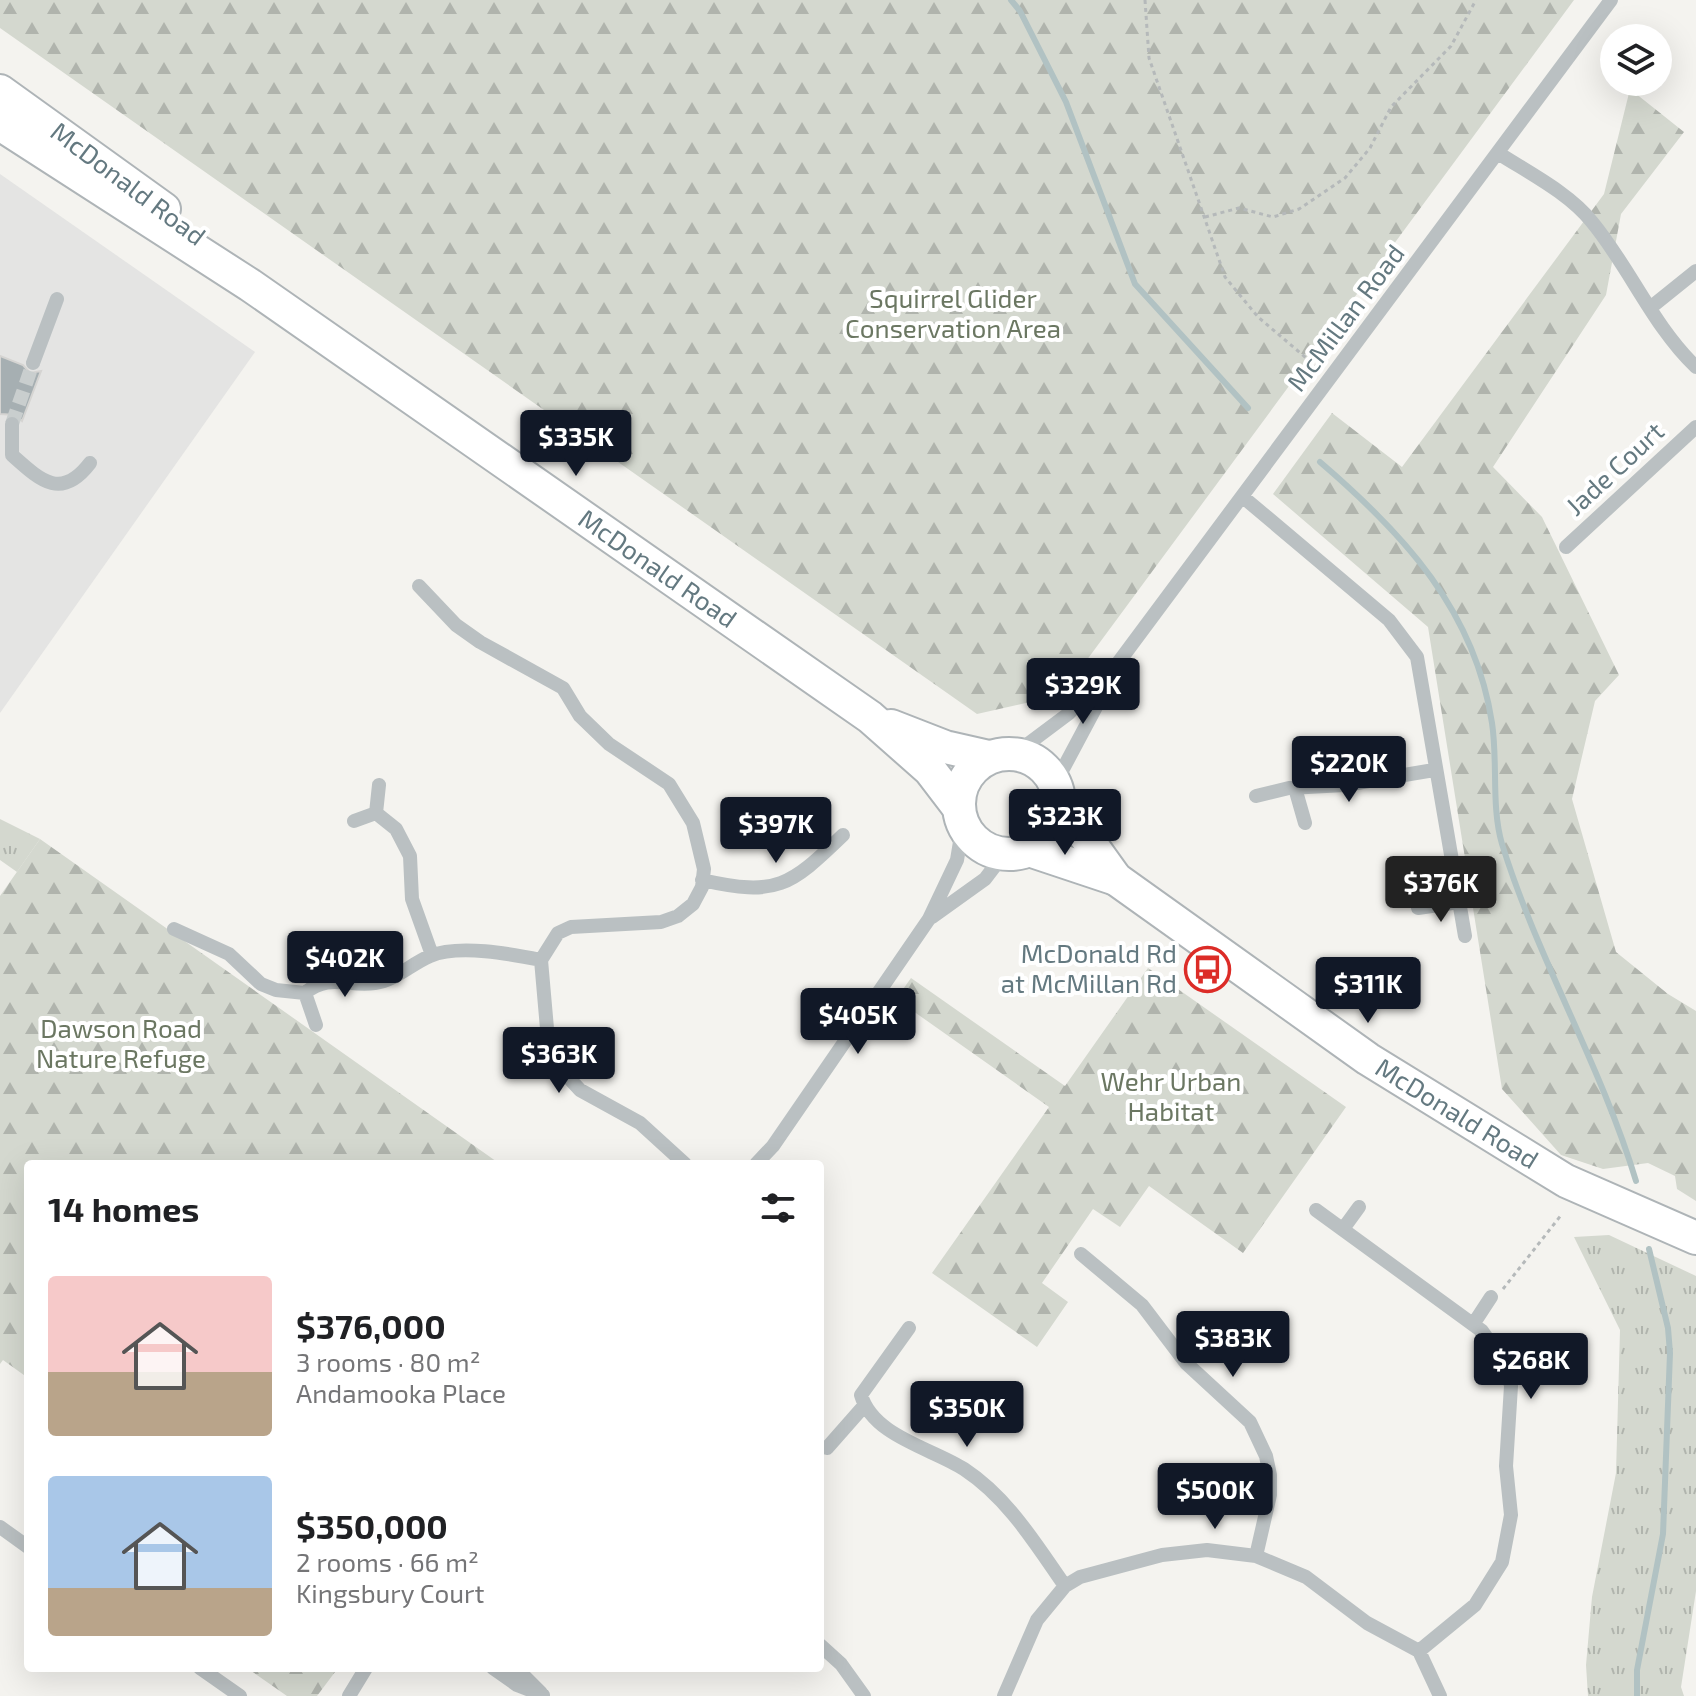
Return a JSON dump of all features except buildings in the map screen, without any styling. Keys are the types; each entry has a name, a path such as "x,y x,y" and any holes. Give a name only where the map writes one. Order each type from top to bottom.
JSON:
{"main road":[{"name":"McDonald Road","path":"0,91 52,142 214,248 250,285 870,717 930,770 961,816"},
{"name":"McDonald Road","path":"0,124 52,142"},
{"name":"McDonald Road","path":"870,717 945,747 1002,755"},
{"path":"1002,755 1032,758 1058,792 1052,831 1016,852 987,849 972,839 961,816 966,778 1002,755"},
{"name":"McDonald Road","path":"1058,792 1116,879"},
{"name":"McDonald Road","path":"1016,852 1116,879 1368,1059 1514,1151 1603,1199 1685,1234"}],"street":[{"name":"McMillan Road","path":"1002,755 1068,714 1118,663 1611,0"},
{"path":"1498,153 1573,203 1591,220 1650,308 1696,367"},
{"path":"1650,308 1696,271"},
{"path":"33,363 57,299"},
{"path":"12,424 12,455 44,482 57,485 78,479 90,463"},
{"name":"Jade Court","path":"1566,547 1696,427"},
{"path":"1243,497 1401,631 1420,671 1434,770 1465,936"},
{"path":"419,586 456,625 480,642 563,688 580,716 602,737 669,784 693,823 704,869 693,904 678,916 661,922 571,927 558,933 541,960 548,1040 568,1077 580,1090 640,1123 681,1160"},
{"name":"McMillan Road","path":"1058,792 1118,663"},
{"path":"1256,796 1434,770"},
{"path":"376,813 379,785"},
{"path":"1295,788 1305,823"},
{"path":"354,821 376,813"},
{"path":"376,813 396,829 410,856 412,899 432,955"},
{"path":"760,1160 773,1146 929,919 957,860 961,816"},
{"path":"818,833 828,849"},
{"path":"702,880 763,888 804,873 843,835"},
{"path":"929,919 985,879 1016,852"},
{"path":"1418,908 1459,902"},
{"path":"174,929 229,954 261,984 276,990 305,993 315,984 332,980 376,983 400,975 432,955 498,952 541,960"},
{"path":"305,993 306,1006 316,1025"},
{"path":"1343,1229 1359,1207"},
{"path":"1316,1210 1474,1323 1497,1349 1511,1386 1506,1445 1511,1515 1509,1540 1490,1585 1475,1605 1419,1651"},
{"path":"1081,1254 1142,1305 1186,1363 1250,1422 1266,1456 1270,1475 1270,1495 1256,1556"},
{"path":"1474,1323 1491,1297"},
{"path":"909,1328 861,1395 864,1406 900,1436 983,1483 1022,1525 1065,1586"},
{"path":"827,1448 864,1406"},
{"path":"0,1527 24,1544"},
{"path":"1004,1696 1037,1620 1065,1586 1080,1577 1184,1551 1227,1551 1256,1556 1306,1577 1367,1623 1419,1651 1440,1696"},
{"path":"824,1649 841,1664 864,1696"},
{"path":"206,1672 240,1696"},
{"path":"349,1696 364,1672"},
{"path":"499,1672 517,1685 543,1695"},
{"path":"520,1672 543,1695"}],"path":[{"path":"1145,0 1149,58 1225,277 1269,328 1331,377"},
{"path":"1203,218 1239,208 1273,217 1299,209 1345,178 1370,148 1391,107 1451,46 1476,0"},
{"path":"1491,1297 1500,1293 1562,1214"}],"shaded area":[{"path":"0,174 255,352 0,713"}],"green space":[{"name":"Squirrel Glider Conservation Area","path":"0,0 1574,0 1061,695 977,714 0,28"},
{"path":"1628,96 1639,96 1684,132 1621,214 1606,295 1493,467 1542,517 1619,675 1595,701 1572,799 1616,952 1668,994 1696,1011 1696,1201 1677,1189 1675,1176 1648,1163 1603,1169 1561,1155 1502,1089 1428,627 1273,494 1332,413 1402,467 1604,194"},
{"path":"0,819 40,839 17,872 0,860"},
{"name":"Dawson Road Nature Refuge","path":"40,839 494,1160 24,1160 24,1375 3,1360 0,1364 0,896"},
{"name":"Wehr Urban Habitat","path":"1148,968 1346,1107 1243,1253 1149,1186 1120,1227 1093,1209 1042,1283 1068,1302 1037,1347 932,1273 1049,1107 896,999 911,978 1065,1086"},
{"path":"1609,1235 1696,1276 1696,1591 1681,1687 1684,1696 1588,1696 1586,1665 1592,1597 1616,1473 1620,1330 1574,1237"},
{"path":"253,1672 335,1672 317,1696 287,1696"}],"waterway":[{"path":"1011,0 1020,11 1066,102 1135,284 1248,408"},
{"path":"1320,462 1380,517 1407,547 1452,610 1470,645 1492,723 1497,815 1502,844 1533,929 1622,1138 1636,1181"},
{"path":"1637,1696 1637,1670 1663,1534 1670,1353 1668,1328 1649,1249"}],"tunnel":[{"path":"12,424 33,363"}],"place":[{"name":"McDonald Rd at McMillan Rd","path":"1208,969"}]}
